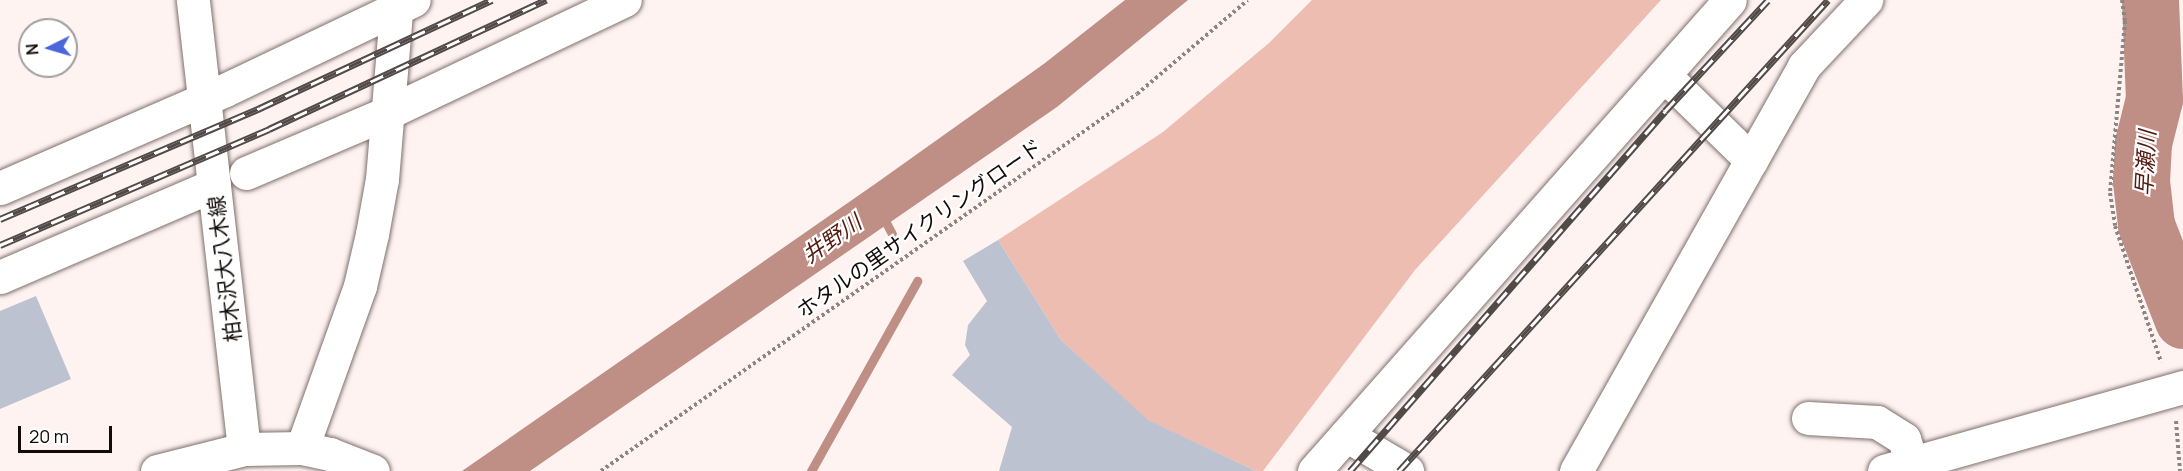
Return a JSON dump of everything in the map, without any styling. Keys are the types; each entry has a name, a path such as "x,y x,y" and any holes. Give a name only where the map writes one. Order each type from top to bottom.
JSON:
{"street":[{"name":"柏木沢大八木線","path":"193,0 244,449"},
{"path":"1314,471 1730,0"},
{"path":"1576,471 1804,66 1866,0"},
{"path":"246,173 388,112 614,2"},
{"path":"0,188 204,99 402,3"},
{"path":"302,448 360,286 382,179 402,3"},
{"path":"1664,75 1751,160"},
{"path":"0,277 214,185"},
{"path":"1808,418 1876,422 1904,439 1898,467 2176,392"},
{"path":"1346,435 1407,471"},
{"path":"157,471 244,449 302,448 330,454 373,471"}],"path":[{"name":"ホタルの里サイクリングロード","path":"601,471 1137,94 1248,0"},
{"path":"2122,0 2125,21 2110,193 2115,226 2176,392 2180,471"}],"shaded area":[{"path":"1312,0 1661,0 1415,270 1263,471 1256,471 1147,420 1061,340 998,240 1163,132 1269,43"}],"water":[{"name":"井野川","path":"1125,0 1188,0 1057,107 530,471 462,471 875,184 1045,63"},
{"path":"2139,0 2175,0 2178,36 2142,31"}],"building":[{"path":"998,240 1061,340 1148,420 1256,471 999,471 1012,427 952,375 970,355 965,345 968,325 987,301 963,261"},
{"path":"36,296 71,379 0,409 0,311"}],"waterway":[{"name":"早瀬川","path":"2150,0 2154,99 2143,143 2141,181 2146,225 2183,320"},
{"path":"882,215 892,234"},
{"path":"811,471 917,281"}],"railway":[{"path":"0,219 260,108 492,0"},
{"path":"0,245 269,129 546,0"},
{"path":"1350,471 1665,111 1768,0"},
{"path":"1399,471 1828,0"}]}
